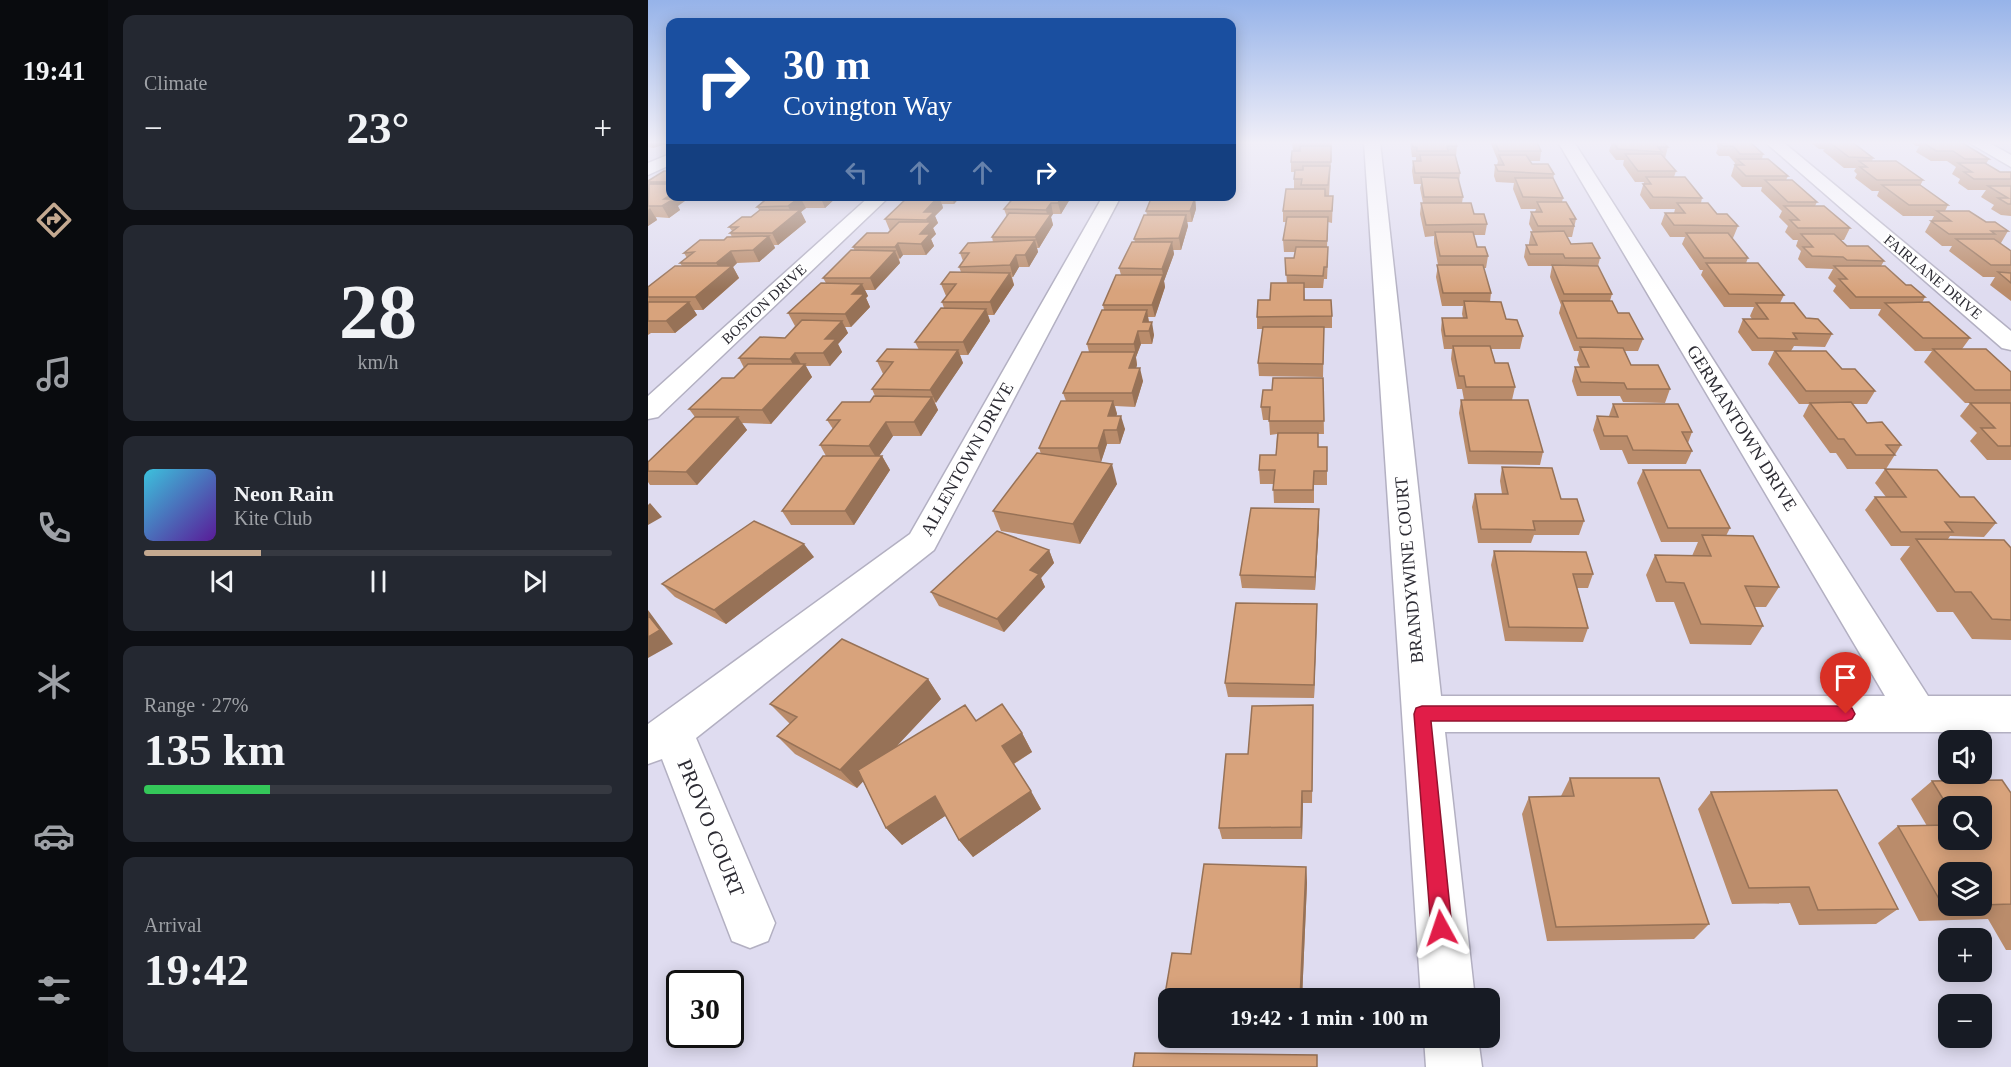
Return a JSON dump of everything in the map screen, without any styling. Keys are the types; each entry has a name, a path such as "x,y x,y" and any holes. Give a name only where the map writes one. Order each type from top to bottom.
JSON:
{"street":[{"name":"BRANDYWINE COURT","path":"1376,192 1447,988"},
{"name":"GERMANTOWN DRIVE","path":"1597,192 1917,714"},
{"name":"FAIRLANE DRIVE","path":"1832,192 2011,343"},
{"name":"BOSTON DRIVE","path":"648,411 876,201"},
{"name":"ALLENTOWN DRIVE","path":"660,738 922,542 1109,201"},
{"path":"1422,714 2011,714"},
{"name":"PROVO COURT","path":"660,738 750,923"},
{"path":"1452,1048 1454,1067"}],"building":[{"path":"649,192 666,192 664,199 671,201 662,206 648,206"},
{"path":"1286,192 1325,192 1325,196 1333,196 1332,211 1283,211"},
{"path":"1423,192 1462,192 1463,197 1424,197"},
{"path":"1521,192 1560,192 1563,198 1523,197"},
{"path":"1649,192 1697,192 1702,198 1653,197"},
{"path":"1777,192 1805,192 1817,202 1788,202"},
{"path":"1891,192 1930,192 1948,205 1909,205"},
{"path":"1998,192 2011,192 2011,204 1998,198 2008,198"},
{"path":"764,201 795,201 788,206 757,207"},
{"path":"904,201 934,201 924,212 934,212 926,220 885,219"},
{"path":"1011,201 1059,201 1051,203 1046,210 1004,209"},
{"path":"1150,201 1194,201 1190,211 1146,211"},
{"path":"1537,202 1566,202 1576,219 1570,219 1574,226 1538,226 1531,212 1542,212"},
{"path":"1421,203 1471,203 1474,214 1484,214 1487,224 1426,225"},
{"path":"1677,203 1708,203 1717,214 1727,214 1738,226 1674,225 1665,213 1685,213"},
{"path":"1784,206 1824,206 1850,228 1798,228 1790,220 1799,220"},
{"path":"760,210 800,210 772,233 730,233 738,227 729,227 742,217 751,217"},
{"path":"1937,211 1969,211 1986,222 1995,222 2008,231 1991,231 1995,234 1949,234 1931,221 1951,221"},
{"path":"1009,213 1051,214 1035,237 992,237"},
{"path":"1144,215 1186,215 1179,238 1134,239"},
{"path":"1287,217 1328,217 1327,241 1283,240"},
{"path":"899,222 931,222 920,234 930,234 921,244 898,243 895,247 853,247 867,233 888,233"},
{"path":"1564,231 1571,244 1592,243 1600,258 1565,258 1563,254 1530,254 1526,245 1537,245 1531,232"},
{"path":"1435,232 1473,232 1477,247 1485,247 1488,256 1440,256"},
{"path":"1686,233 1728,233 1748,258 1704,258"},
{"path":"1801,234 1834,234 1847,246 1868,246 1884,261 1812,256 1803,247 1813,247"},
{"path":"769,236 753,250 731,251 716,263 680,263 694,252 684,253 700,240"},
{"path":"1956,239 1994,239 2011,251 2011,265 1991,265"},
{"path":"1035,240 1025,255 1016,255 1010,265 959,267 969,253 960,253 968,243"},
{"path":"1132,242 1172,242 1162,269 1119,268"},
{"path":"1296,247 1328,247 1327,267 1324,267 1323,276 1286,275 1285,258 1294,258"},
{"path":"851,250 895,251 870,278 823,278"},
{"path":"1706,263 1758,263 1784,295 1729,294"},
{"path":"1437,265 1483,265 1491,293 1443,293"},
{"path":"1552,265 1598,266 1612,294 1564,294"},
{"path":"675,266 732,266 695,297 648,297 648,287"},
{"path":"1834,266 1885,266 1906,285 1911,285 1925,297 1856,297 1839,279 1847,279"},
{"path":"950,272 1010,273 990,302 942,302 956,284 941,284"},
{"path":"1998,272 2011,273 2011,283"},
{"path":"1116,275 1163,275 1152,305 1103,305"},
{"path":"821,283 862,284 852,294 864,294 845,314 788,313"},
{"path":"1271,283 1304,283 1304,300 1331,300 1332,316 1257,317 1258,300 1270,300"},
{"path":"1464,301 1501,302 1506,319 1517,320 1523,336 1445,336 1442,318 1467,318"},
{"path":"1562,301 1612,301 1618,313 1629,313 1643,339 1577,338"},
{"path":"648,302 689,302 666,321 648,321"},
{"path":"1929,302 1970,338 1923,338 1885,303"},
{"path":"1756,303 1794,303 1806,318 1818,319 1832,334 1793,333 1797,339 1758,338 1743,319 1768,319"},
{"path":"941,308 986,309 963,342 915,342"},
{"path":"1102,310 1147,310 1143,322 1152,322 1149,331 1138,331 1134,344 1087,344"},
{"path":"802,320 842,321 825,339 836,339 823,353 795,353 790,359 739,358 760,337 785,338"},
{"path":"1263,327 1324,327 1323,364 1258,363"},
{"path":"1453,346 1490,346 1495,363 1508,363 1515,387 1466,387 1464,376 1459,376"},
{"path":"1580,347 1623,348 1631,365 1658,365 1670,389 1627,389 1624,383 1581,382 1575,367 1589,367"},
{"path":"887,349 958,350 930,390 872,389 893,362 877,361"},
{"path":"1933,349 1986,349 2011,372 2011,390 1975,390"},
{"path":"1775,351 1826,351 1842,369 1855,369 1875,391 1806,391"},
{"path":"1082,352 1135,352 1129,368 1140,368 1132,393 1063,393"},
{"path":"748,364 805,364 762,410 689,409 722,378 734,378"},
{"path":"1273,378 1323,378 1324,421 1269,421 1270,407 1261,407 1263,390 1272,390"},
{"path":"874,396 932,397 914,422 886,422 869,446 820,445 840,420 827,420 842,402 870,402"},
{"path":"1461,400 1528,400 1543,452 1470,451"},
{"path":"1061,401 1113,401 1108,416 1121,416 1117,430 1104,430 1098,448 1039,448"},
{"path":"1851,402 1867,423 1882,422 1901,445 1886,445 1895,455 1856,455 1844,439 1838,439 1810,403"},
{"path":"1970,403 2011,403 2011,446 1998,446 1981,428 1995,428"},
{"path":"1613,404 1678,404 1692,432 1682,432 1692,451 1633,450 1627,436 1604,436 1597,416 1618,417"},
{"path":"695,417 738,417 686,472 648,471 648,462"},
{"path":"1278,433 1318,433 1318,447 1327,447 1327,471 1314,471 1313,490 1273,490 1275,470 1259,470 1260,455 1276,455"},
{"path":"1037,453 1112,464 1073,524 993,511"},
{"path":"823,456 882,456 845,511 782,511"},
{"path":"1502,467 1552,468 1561,499 1577,499 1584,521 1533,521 1535,530 1481,529 1475,494 1508,494"},
{"path":"1885,469 1937,470 1960,497 1974,497 1996,523 1945,522 1953,532 1901,532 1875,497 1906,497"},
{"path":"1643,470 1700,470 1730,528 1668,528"},
{"path":"1251,508 1319,509 1315,577 1240,575"},
{"path":"754,521 804,544 714,610 662,584"},
{"path":"997,531 1049,550 1030,570 1039,574 997,619 931,592"},
{"path":"1702,535 1753,536 1779,587 1745,586 1763,626 1701,624 1684,583 1666,582 1655,555 1711,556"},
{"path":"1916,539 2004,540 2011,548 2011,620 1992,619 1971,592 1955,592"},
{"path":"1494,551 1586,552 1593,574 1573,574 1588,628 1509,627"},
{"path":"1236,603 1317,604 1314,685 1225,683"},
{"path":"648,615 660,630 648,637"},
{"path":"842,639 928,679 840,770 777,736 797,717 770,704"},
{"path":"1002,704 1022,733 1002,746 1031,791 959,840 935,796 886,828 858,770 965,705 976,721"},
{"path":"1313,705 1312,791 1302,791 1301,827 1219,828 1226,754 1248,754 1252,706"},
{"path":"1570,778 1659,778 1709,924 1556,927 1529,797 1574,796"},
{"path":"1992,780 2002,780 2011,793 2011,904 1992,905 1992,862 1938,862 1938,897 1898,826 1938,825 1938,850 1992,850 1992,796 1941,796 1932,781 1938,781 1938,784 1992,784"},
{"path":"1837,790 1898,909 1818,910 1809,887 1749,888 1711,792"},
{"path":"1204,864 1306,867 1300,988 1166,988 1172,953 1191,954"},
{"path":"1135,1053 1317,1055 1317,1067 1133,1067"}],"route":[{"path":"1441,928 1422,714 1846,714"}]}
